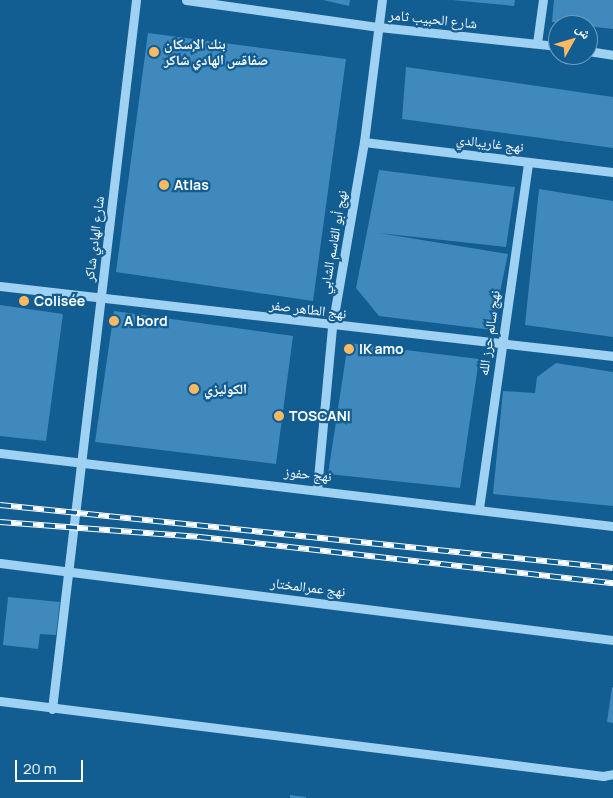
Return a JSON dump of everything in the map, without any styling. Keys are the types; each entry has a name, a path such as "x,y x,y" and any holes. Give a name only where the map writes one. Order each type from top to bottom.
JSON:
{"street":[{"name":"شارع الهادي شاكر","path":"52,709 79,463 101,298 136,0"},
{"name":"شارع الحبيب ثامر","path":"186,0 379,27 548,44"},
{"name":"نهج أبو القاسم الشابي","path":"317,489 332,327 364,142 382,0"},
{"path":"538,43 543,0"},
{"path":"598,53 613,55"},
{"name":"نهج غاريبالدي","path":"364,142 613,172"},
{"name":"نهج سالم حرز الله","path":"479,508 528,162"},
{"name":"نهج الطاهر صفر","path":"0,286 332,327 501,342 613,356"},
{"name":"نهج حفوز","path":"0,453 479,508 613,526"},
{"name":"نهج عمرالمختار","path":"0,563 613,640"},
{"path":"0,701 593,775 613,774"}],"building":[{"path":"323,0 350,0 349,6"},
{"path":"452,0 515,0 514,6"},
{"path":"554,0 613,0 613,29 598,27 598,15 553,15"},
{"path":"148,33 346,59 313,301 116,272"},
{"path":"406,67 613,97 613,148 402,119"},
{"path":"379,170 515,187 506,247 379,233 508,254 492,330 379,316 356,288"},
{"path":"539,189 613,201 613,337 525,325"},
{"path":"0,305 63,314 46,441 0,436"},
{"name":"الكوليزي","path":"114,311 293,336 276,464 95,442"},
{"path":"348,343 479,359 460,488 328,474"},
{"path":"556,363 613,372 613,506 493,494 503,391 535,393 537,377"},
{"path":"8,597 60,602 56,635 40,634 38,649 3,645"},
{"path":"613,687 613,723 607,722"},
{"path":"290,795 306,797 306,798 290,798"}],"railway":[{"path":"0,505 613,568"},
{"path":"0,522 200,537 613,583"}],"place":[{"name":"بنك الإسكان صفاقس الهادي شاكر","path":"154,52"},
{"name":"Atlas","path":"164,185"},
{"name":"Colisée","path":"24,301"},
{"name":"A bord","path":"114,321"},
{"name":"IK amo","path":"349,349"},
{"name":"الكوليزي","path":"194,389"},
{"name":"TOSCANI","path":"279,416"}]}
